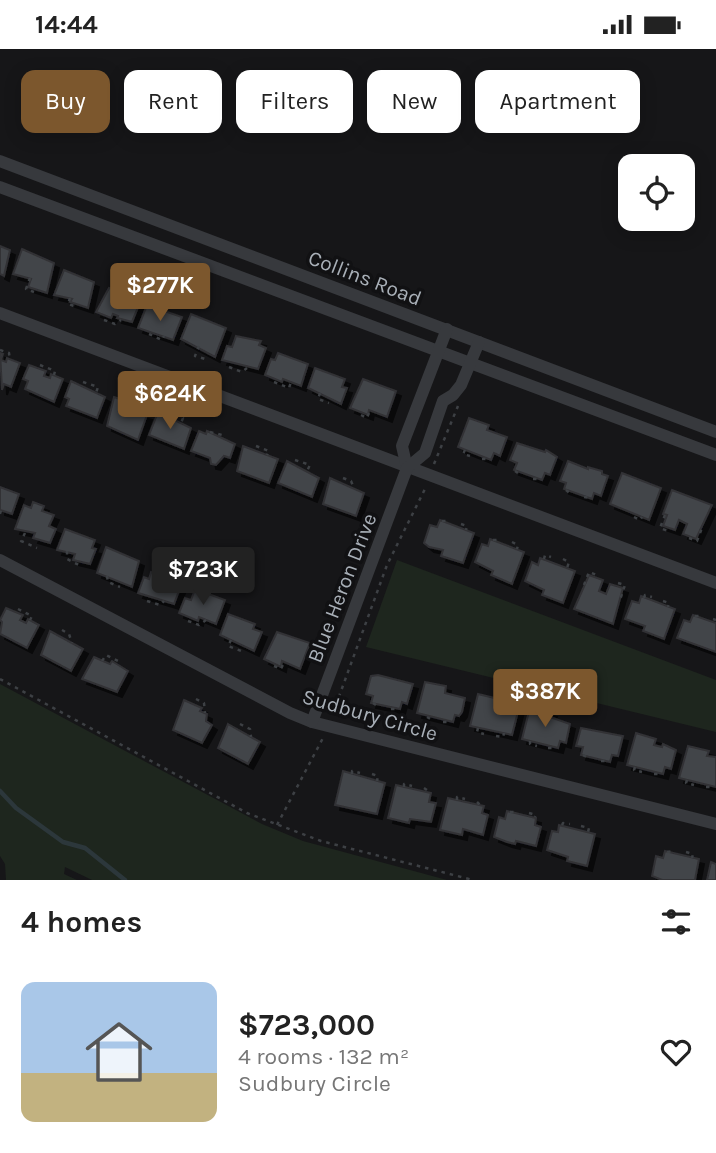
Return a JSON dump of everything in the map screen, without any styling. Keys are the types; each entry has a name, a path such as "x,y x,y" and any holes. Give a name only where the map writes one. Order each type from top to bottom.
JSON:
{"street":[{"name":"Collins Road","path":"0,161 716,432"},
{"name":"Collins Road","path":"0,187 716,454"},
{"path":"0,313 716,583"},
{"name":"Blue Heron Drive","path":"407,468 402,446 447,329"},
{"name":"Blue Heron Drive","path":"312,722 407,468 425,453 443,401 453,395 479,342"},
{"name":"Sudbury Circle","path":"0,560 262,699 312,722 716,824"}],"path":[{"path":"30,278 26,289 34,292"},
{"path":"70,298 68,304 77,307"},
{"path":"104,320 115,324 121,320"},
{"path":"149,334 162,339 164,336"},
{"path":"198,346 195,356 205,359"},
{"path":"0,350 9,353 10,360"},
{"path":"40,365 55,371 54,375"},
{"path":"229,367 242,372 247,367"},
{"path":"83,382 98,387 96,393"},
{"path":"274,382 289,388 291,382"},
{"path":"320,393 318,399 329,403"},
{"path":"127,398 135,401 131,411"},
{"path":"435,462 458,406"},
{"path":"360,415 368,418 370,410"},
{"path":"167,412 183,418 181,423"},
{"path":"210,432 226,436"},
{"path":"256,446 269,451 267,455"},
{"path":"465,450 463,454 470,456"},
{"path":"482,459 489,459"},
{"path":"295,460 310,465 307,471"},
{"path":"515,471 521,475"},
{"path":"343,478 351,481 354,488"},
{"path":"533,479 539,479"},
{"path":"331,716 387,565 426,487"},
{"path":"566,490 571,494"},
{"path":"584,497 590,498"},
{"path":"665,515 660,527 668,530"},
{"path":"634,517 640,520 642,517"},
{"path":"442,521 449,521"},
{"path":"461,524 467,526 466,530"},
{"path":"689,538 697,541 702,529"},
{"path":"25,533 21,541 37,548"},
{"path":"493,540 500,540"},
{"path":"512,542 519,545 517,549"},
{"path":"67,551 67,559 79,565"},
{"path":"544,559 545,555 551,557"},
{"path":"562,559 569,562 567,568"},
{"path":"584,586 589,572 597,575"},
{"path":"107,576 108,582 120,587"},
{"path":"618,583 625,586 620,600"},
{"path":"644,598 645,595 652,597"},
{"path":"147,601 160,605 164,601"},
{"path":"663,601 670,603 668,607"},
{"path":"19,609 32,616 30,620"},
{"path":"695,616 702,616"},
{"path":"188,621 200,625 206,620"},
{"path":"62,630 69,634 72,643"},
{"path":"231,640 228,646 244,652"},
{"path":"102,661 106,655 120,662"},
{"path":"274,666 281,669 284,662"},
{"path":"0,679 212,795 277,825 321,842 473,880"},
{"path":"196,699 204,703 205,713"},
{"path":"373,703 379,707"},
{"path":"391,709 399,709"},
{"path":"427,717 432,720"},
{"path":"443,722 451,722"},
{"path":"240,724 250,729 251,737"},
{"path":"478,728 477,732 484,734"},
{"path":"496,736 503,737 504,733"},
{"path":"277,825 324,737"},
{"path":"530,741 530,744 537,746"},
{"path":"548,748 556,748"},
{"path":"583,755 590,759"},
{"path":"601,761 607,761"},
{"path":"635,767 634,770 642,772"},
{"path":"352,773 360,773"},
{"path":"654,774 661,774"},
{"path":"372,775 378,776 377,781"},
{"path":"687,780 686,783 694,785"},
{"path":"404,787 404,784 412,786"},
{"path":"706,787 713,787"},
{"path":"424,788 430,792"},
{"path":"457,800 465,799"},
{"path":"477,802 481,806"},
{"path":"510,812 517,812"},
{"path":"528,813 536,815 535,817"},
{"path":"562,825 570,824"},
{"path":"581,826 589,828 587,832"},
{"path":"667,852 674,851"},
{"path":"686,852 693,854 692,858"}],"shaded area":[{"path":"397,560 716,680 716,732 366,647"},
{"path":"0,684 262,824 303,841 447,880 92,880 65,867 64,874 77,880 6,880 5,864 0,856"}],"building":[{"path":"0,246 10,250 4,276 0,274"},
{"path":"22,249 54,263 47,293 28,287 31,279 13,274"},
{"path":"64,270 94,282 88,308 70,302 72,299 54,295"},
{"path":"109,288 134,293 132,297 141,300 132,322 117,318 118,316 113,314 111,318 96,312"},
{"path":"147,305 182,317 173,340 138,328"},
{"path":"191,314 226,328 215,357 181,339"},
{"path":"236,336 261,341 259,345 266,348 258,369 222,360 227,346 232,347"},
{"path":"0,353 3,354 1,360 6,362 7,358 20,363 11,387 4,384 2,390"},
{"path":"278,353 308,364 301,386 265,375 271,359 275,360"},
{"path":"29,365 46,371 44,376 50,378 51,374 63,379 54,402 25,389 28,381 23,379"},
{"path":"315,368 345,379 342,387 347,388 341,404 308,388"},
{"path":"363,379 396,391 387,417 369,410 368,415 350,408"},
{"path":"71,381 105,397 97,418 66,406 69,399 65,397"},
{"path":"114,397 132,403 130,410 147,415 138,440 107,426"},
{"path":"158,412 191,428 184,449 149,435"},
{"path":"469,418 489,425 487,430 507,437 500,456 494,453 491,460 458,447"},
{"path":"199,431 206,434 207,431 235,444 230,458 224,456 216,465 211,464 210,458 191,451"},
{"path":"517,443 545,452 546,450 557,457 550,475 545,473 542,480 514,470 517,463 510,460"},
{"path":"243,446 278,459 269,483 237,471"},
{"path":"287,461 319,478 312,497 278,483"},
{"path":"568,461 602,471 602,474 608,476 601,496 594,493 592,499 564,489 566,483 560,481"},
{"path":"622,473 661,488 649,520 610,504"},
{"path":"330,478 364,493 356,516 323,504"},
{"path":"0,487 19,494 12,514 0,510"},
{"path":"672,490 712,505 696,539 683,534 687,524 679,520 675,530 663,526 667,515 663,514"},
{"path":"33,502 44,506 42,511 54,515 49,526 56,529 50,543 33,538 35,533 15,529 24,505 31,508"},
{"path":"440,520 474,533 463,563 441,556 443,550 424,543 430,525 437,527"},
{"path":"65,529 95,540 92,548 96,549 90,564 73,560 75,554 57,550"},
{"path":"490,539 524,552 512,584 491,575 493,571 475,562 482,544 488,546"},
{"path":"106,547 139,561 132,587 97,573"},
{"path":"540,558 575,571 563,603 542,595 544,590 525,581 532,562 538,565"},
{"path":"151,572 182,583 174,604 138,593 144,577 149,579"},
{"path":"589,575 603,580 599,591 606,594 610,584 623,588 613,624 574,609"},
{"path":"195,589 225,600 216,624 199,617 198,621 179,613 185,598 191,600"},
{"path":"641,596 675,609 664,639 643,631 645,626 625,619 632,601 639,603"},
{"path":"6,608 23,615 20,620 26,623 28,619 39,625 27,648 0,634 0,620"},
{"path":"228,614 255,624 253,629 262,632 254,651 220,635"},
{"path":"693,615 716,623 716,652 677,638 684,620 690,622"},
{"path":"50,631 83,649 71,671 41,655"},
{"path":"277,632 310,643 300,669 282,661 281,667 264,659"},
{"path":"94,657 110,664 112,661 128,671 117,692 82,679"},
{"path":"378,675 413,684 407,704 402,702 400,709 371,703 373,696 366,694 371,676"},
{"path":"425,682 446,686 445,693 465,698 462,712 459,716 455,715 453,722 417,713"},
{"path":"478,694 520,704 512,735 470,726"},
{"path":"184,700 202,708 200,711 207,714 206,721 212,725 202,743 173,730"},
{"path":"530,707 552,712 550,717 570,724 566,743 560,741 558,748 522,739"},
{"path":"228,724 260,742 248,764 218,748"},
{"path":"581,728 623,736 618,756 612,755 610,762 581,755 583,747 576,746"},
{"path":"636,733 656,739 654,745 662,747 663,744 676,750 671,769 665,767 663,774 627,765"},
{"path":"688,746 709,751 707,756 716,757 716,787 679,778"},
{"path":"343,771 385,783 377,814 335,805"},
{"path":"396,785 431,793 429,802 436,803 431,822 410,819 409,823 388,818"},
{"path":"448,798 484,806 482,813 488,815 483,835 463,829 462,835 440,830"},
{"path":"507,811 536,818 535,825 541,827 536,846 516,841 515,844 494,837 499,817 505,819"},
{"path":"559,825 595,834 587,866 567,861 568,857 547,850 552,831 558,832"},
{"path":"665,851 699,859 695,880 662,880 652,876 656,856 663,858"},
{"path":"711,862 716,864 716,880 707,880"}],"waterway":[{"path":"0,791 16,808 63,842 85,848 125,880"}]}
